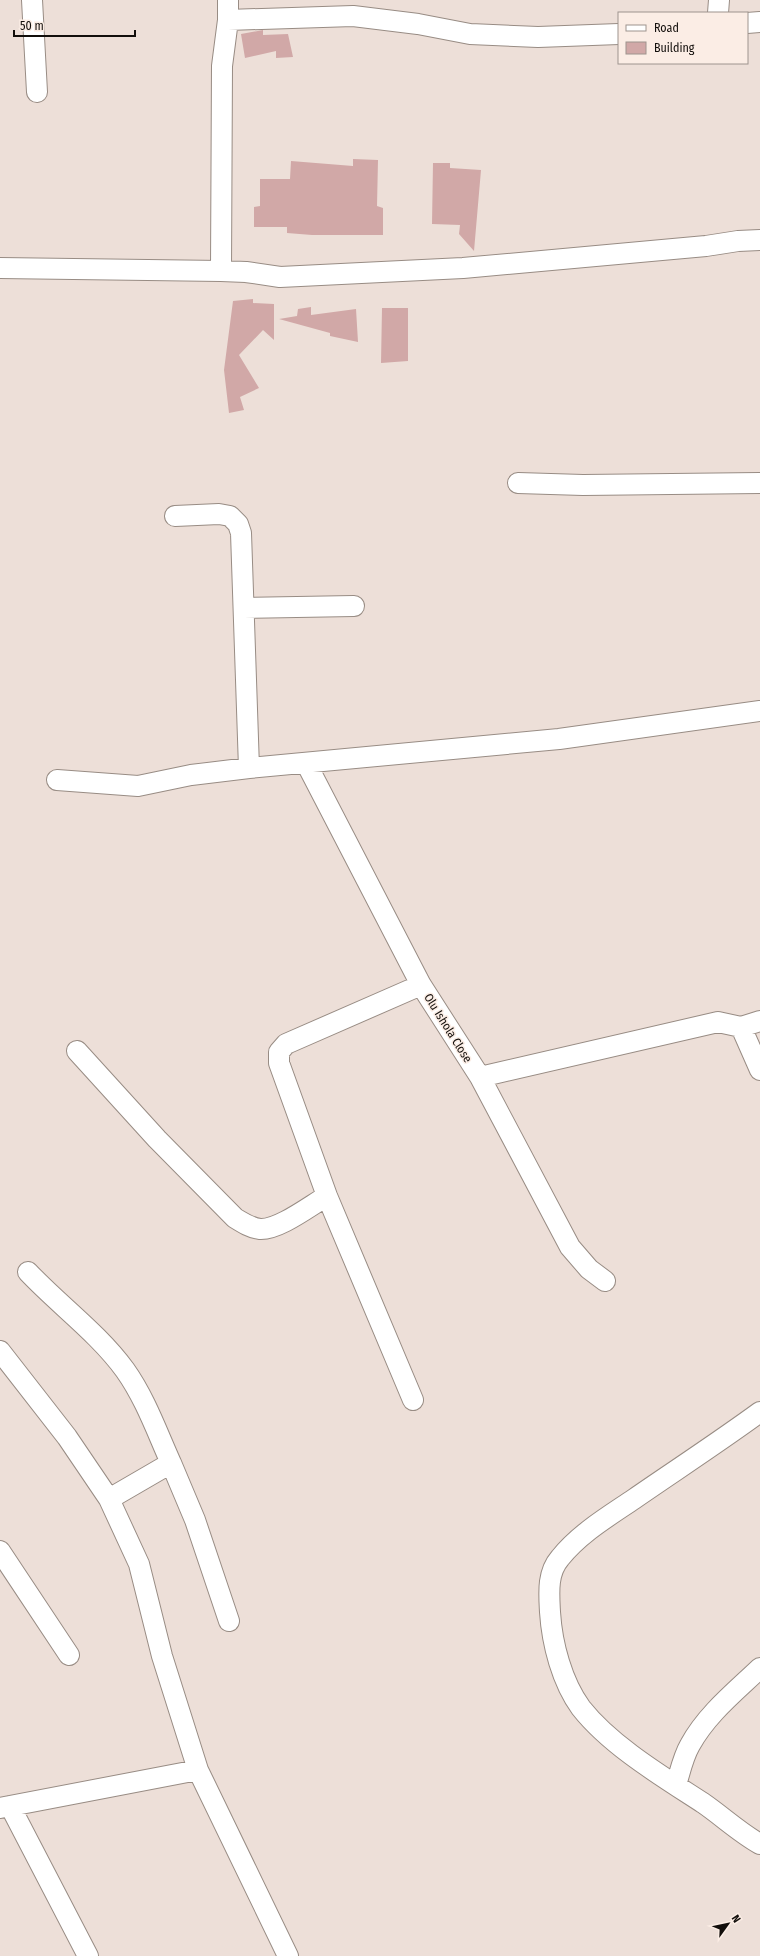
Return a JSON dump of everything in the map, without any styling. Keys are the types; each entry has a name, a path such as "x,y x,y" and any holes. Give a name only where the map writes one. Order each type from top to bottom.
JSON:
{"street":[{"path":"32,0 36,92"},
{"path":"221,271 222,66 228,20 228,0"},
{"path":"718,12 719,0"},
{"path":"228,20 353,16 418,24 470,34 538,37 618,34"},
{"path":"748,23 760,22"},
{"path":"0,268 221,271 246,272 280,277 463,268 760,240"},
{"path":"518,483 582,485 760,483"},
{"path":"175,516 219,514 230,516 238,524 241,533 249,768"},
{"path":"244,608 354,606"},
{"path":"57,780 138,786 191,775 249,768 306,764 559,739 760,711"},
{"name":"Olu Ishola Close","path":"306,764 421,985 480,1077 570,1247 589,1269 605,1281"},
{"path":"413,1400 327,1196 279,1063 279,1052 286,1044 421,985"},
{"path":"480,1077 718,1022 741,1027 760,1021"},
{"path":"741,1027 760,1070"},
{"path":"77,1051 158,1139 235,1218 247,1225 261,1229 275,1226 327,1196"},
{"path":"28,1272 107,1349 125,1370 140,1395 195,1520 229,1621"},
{"path":"0,1351 67,1437 109,1499 139,1564 162,1656 198,1770 288,1956"},
{"path":"758,1418 593,1527 559,1558 551,1572 549,1592 551,1622 556,1646 568,1686 581,1707 598,1727 641,1762 719,1813 760,1844"},
{"path":"109,1499 171,1463"},
{"path":"0,1551 69,1656"},
{"path":"676,1786 689,1746 702,1726 717,1708 760,1668"},
{"path":"88,1956 5,1807 198,1770"}],"building":[{"path":"263,30 263,35 288,34 293,57 276,58 276,51 245,58 241,34"},
{"path":"353,159 378,160 377,206 383,208 383,235 312,235 287,233 287,227 254,227 254,207 260,206 260,179 290,179 291,161 353,166"},
{"path":"433,163 450,163 450,168 481,170 474,251 459,234 460,225 432,224"},
{"path":"253,299 253,303 274,304 274,340 263,330 239,355 259,388 240,397 244,410 229,413 224,370 233,301"},
{"path":"311,307 311,315 356,309 358,342 330,336 330,333 279,319 297,316 298,309"},
{"path":"382,308 408,308 408,361 381,363"}]}
